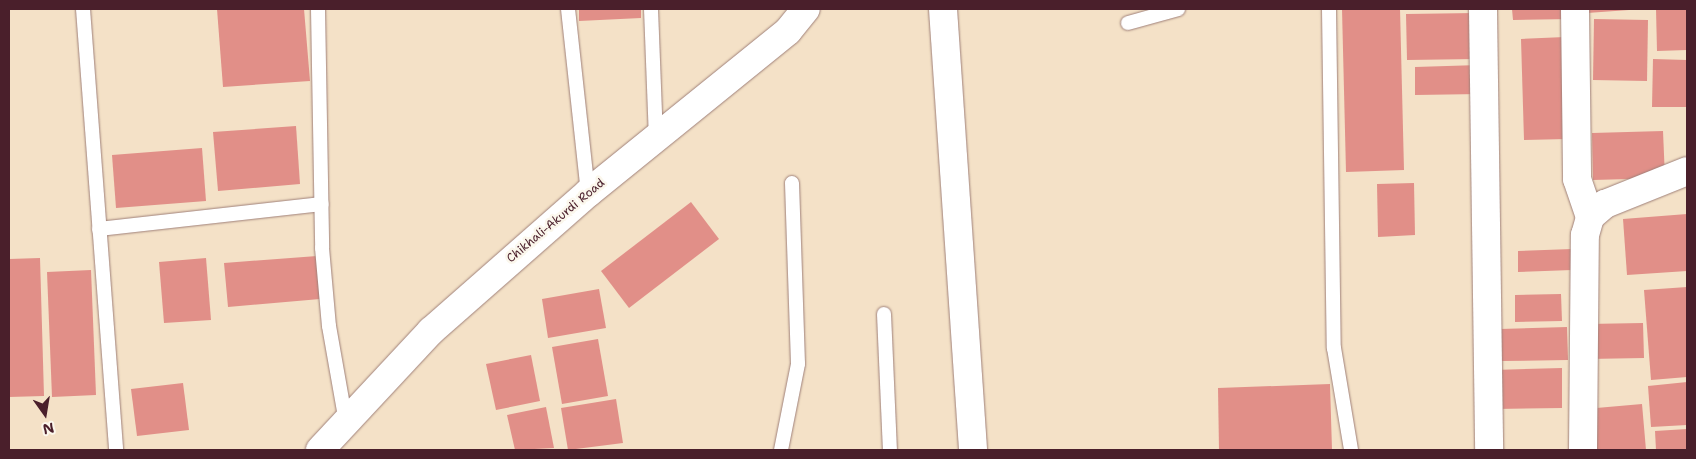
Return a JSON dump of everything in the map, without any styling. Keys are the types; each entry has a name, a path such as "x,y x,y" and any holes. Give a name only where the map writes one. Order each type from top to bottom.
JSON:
{"street":[{"name":"Chikhali-Akurdi Road","path":"320,450 431,331 588,193 780,37 806,9"},
{"path":"942,9 973,450"},
{"path":"1483,9 1489,450"},
{"path":"1575,9 1578,179 1590,217 1585,235 1584,450"},
{"path":"1590,217 1605,204 1687,171"}],"lane":[{"path":"83,9 116,450"},
{"path":"318,9 322,204 329,326 346,422"},
{"path":"568,9 588,193"},
{"path":"651,9 656,139"},
{"path":"1128,23 1178,9"},
{"path":"1329,9 1334,348 1350,450"},
{"path":"781,450 798,364 792,183"},
{"path":"99,229 322,204"},
{"path":"884,314 890,450"}],"building":[{"path":"217,9 304,9 310,81 223,87"},
{"path":"579,9 641,9 641,18 579,21"},
{"path":"1342,9 1400,9 1404,170 1346,172"},
{"path":"1512,9 1572,9 1572,19 1513,20"},
{"path":"1587,9 1629,9 1629,10 1587,13"},
{"path":"1656,9 1687,9 1687,50 1657,51"},
{"path":"1475,13 1476,59 1407,60 1406,14"},
{"path":"1594,19 1648,20 1647,81 1593,80"},
{"path":"1565,37 1567,139 1524,140 1521,39"},
{"path":"1653,59 1687,60 1687,107 1652,107"},
{"path":"1479,65 1480,94 1415,95 1415,67"},
{"path":"296,126 300,184 218,191 213,132"},
{"path":"1663,131 1665,178 1593,180 1592,133"},
{"path":"202,148 206,201 116,208 112,155"},
{"path":"1414,183 1415,235 1378,237 1377,184"},
{"path":"691,202 719,239 629,308 601,271"},
{"path":"1687,214 1687,271 1627,275 1623,219"},
{"path":"1572,249 1572,270 1518,272 1518,251"},
{"path":"317,256 320,299 228,307 224,263"},
{"path":"40,258 44,396 9,397 9,259"},
{"path":"206,258 211,320 164,323 159,262"},
{"path":"91,270 96,395 52,397 47,272"},
{"path":"1687,287 1687,377 1651,380 1644,290"},
{"path":"599,289 606,328 548,338 542,299"},
{"path":"1561,294 1562,321 1515,322 1515,295"},
{"path":"1643,323 1644,358 1588,359 1587,324"},
{"path":"1567,327 1568,360 1501,361 1500,329"},
{"path":"598,339 608,396 562,404 552,347"},
{"path":"531,355 540,401 496,410 486,364"},
{"path":"1562,368 1562,408 1495,409 1494,370"},
{"path":"1687,382 1687,425 1651,427 1648,386"},
{"path":"183,383 189,430 137,436 131,389"},
{"path":"1330,384 1332,450 1219,450 1218,388"},
{"path":"616,399 623,443 568,450 561,408"},
{"path":"1642,404 1646,450 1588,450 1585,409"},
{"path":"546,407 554,448 515,450 507,415"},
{"path":"1687,429 1687,450 1656,450 1655,431"}]}
